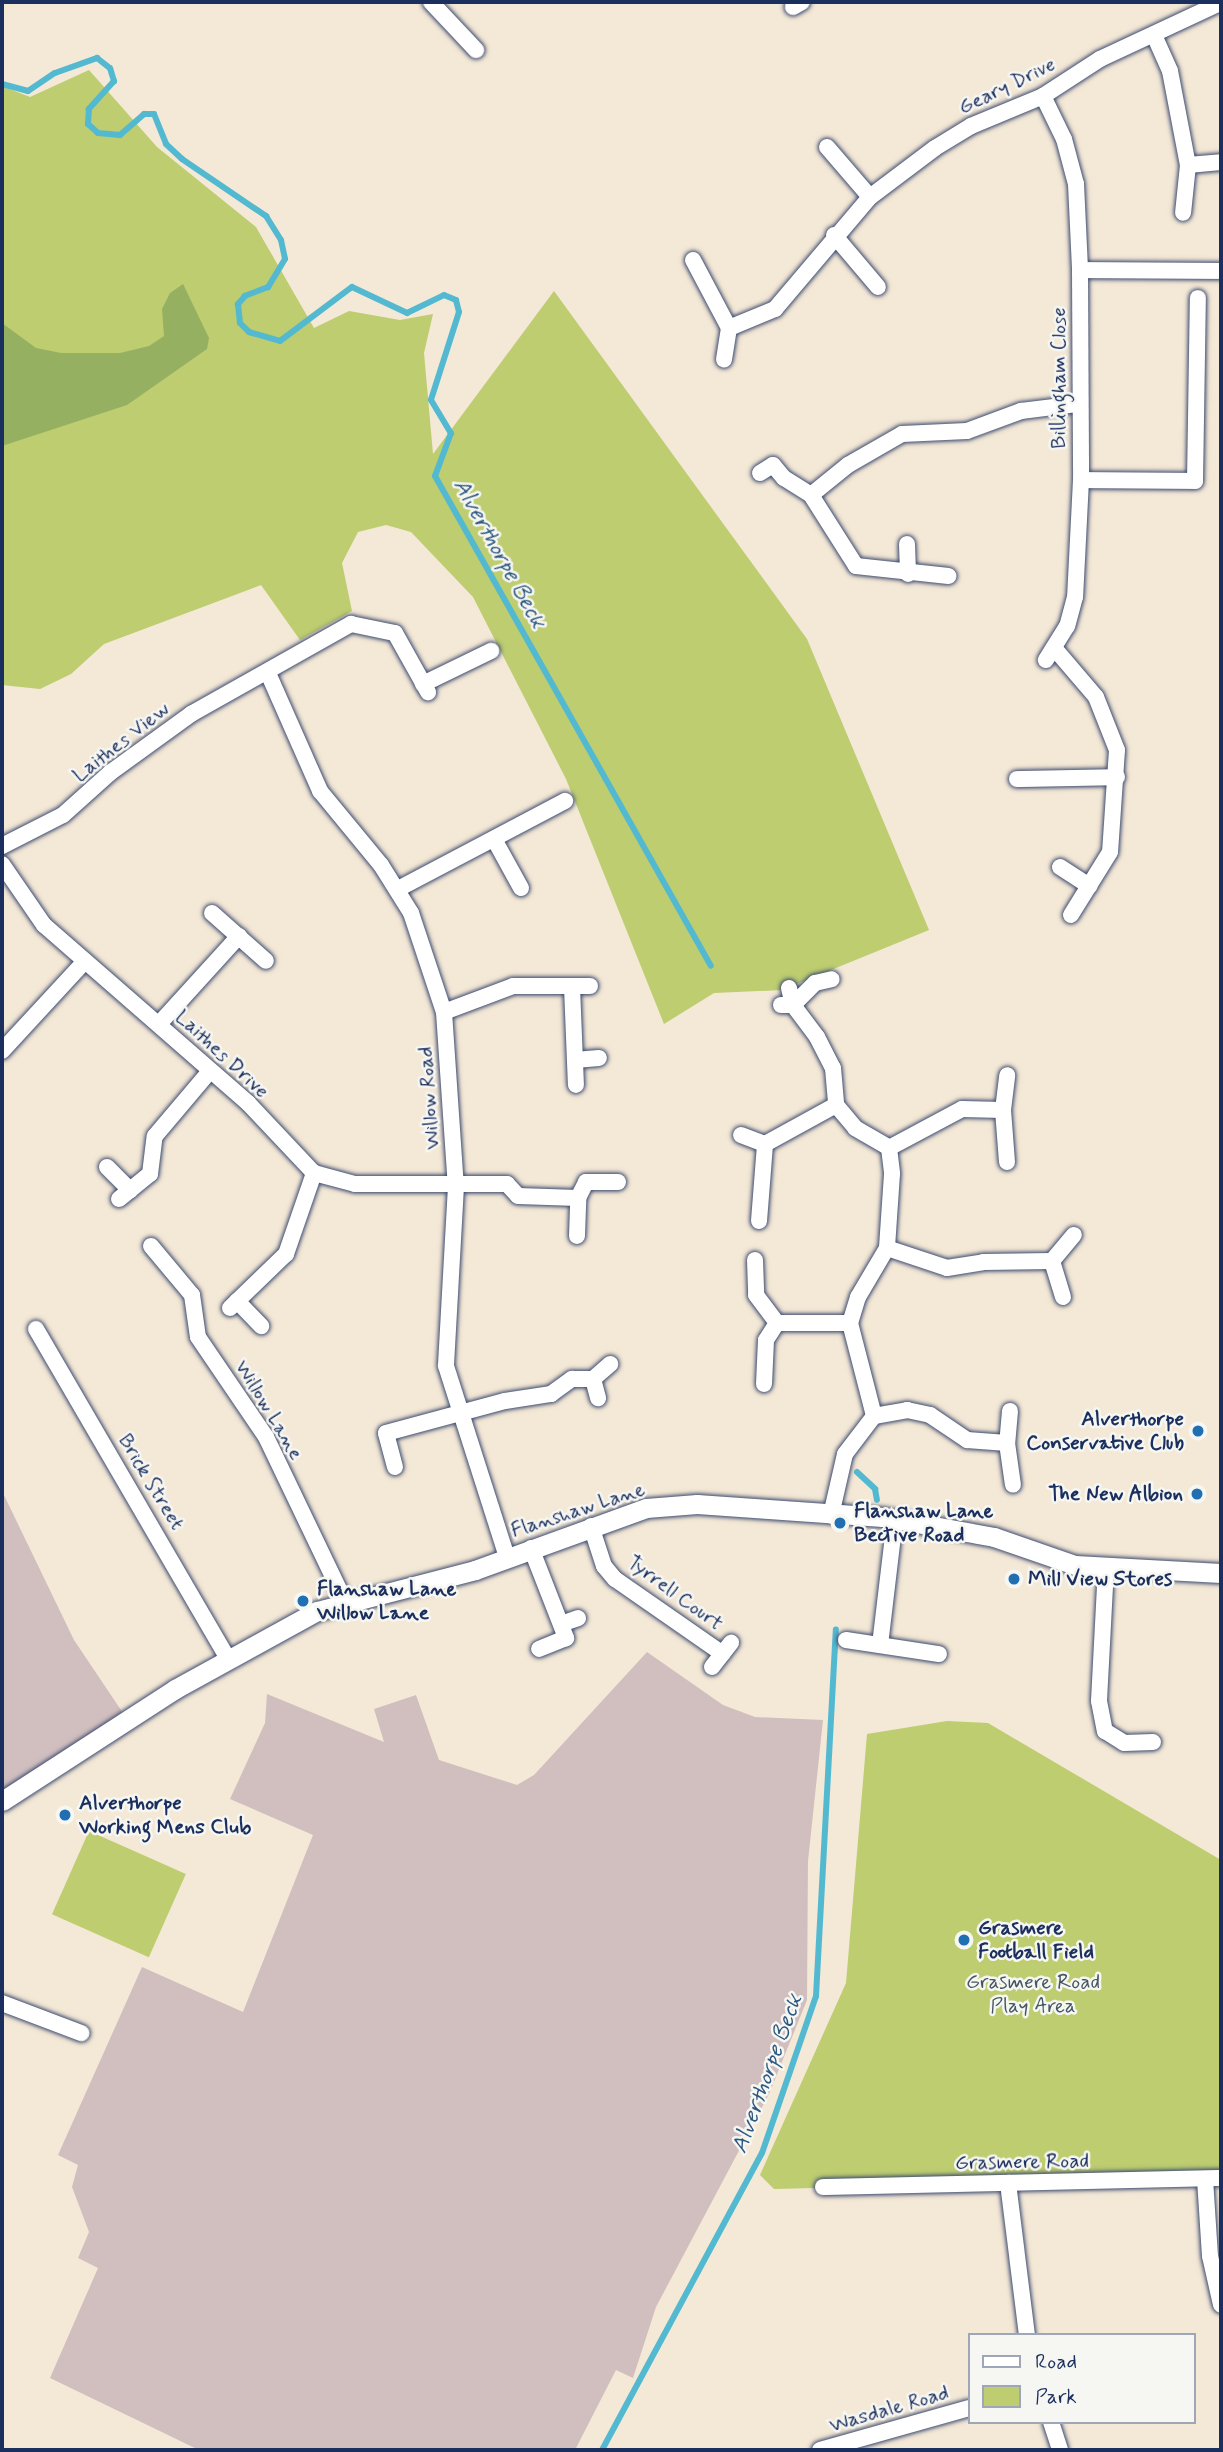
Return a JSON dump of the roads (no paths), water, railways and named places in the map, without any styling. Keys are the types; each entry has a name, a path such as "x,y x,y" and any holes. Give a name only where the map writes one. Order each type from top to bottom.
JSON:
{"street":[{"path":"431,2 476,50"},
{"name":"Geary Drive","path":"729,328 775,309 800,284 834,235 870,197 971,126 1044,96 1100,59 1218,4"},
{"path":"1154,35 1170,71 1188,165 1183,213"},
{"name":"Billingham Close","path":"1044,96 1064,139 1076,184 1080,270 1077,404 1081,481 1075,597 1051,655 1096,697 1110,725 1117,750 1117,777"},
{"path":"827,147 870,197"},
{"path":"1188,165 1221,162"},
{"path":"834,235 878,287"},
{"path":"692,260 729,328 724,360"},
{"path":"1080,270 1221,271"},
{"path":"1081,481 1195,481 1198,298"},
{"path":"811,495 848,465 902,434 967,431 1021,411 1077,404"},
{"path":"760,473 774,465 784,478 811,495 856,566 908,575 948,576"},
{"path":"907,544 908,575"},
{"name":"Laithes View","path":"2,846 63,815 111,772 191,714 351,624 395,633 425,688 491,651"},
{"name":"Willow Road","path":"268,673 320,791 398,889 411,913 444,1012 456,1186 446,1366 458,1413 507,1557"},
{"path":"1017,779 1117,777 1110,852 1071,915"},
{"path":"398,889 565,801"},
{"path":"494,839 521,888"},
{"name":"Laithes Drive","path":"2,864 44,925 159,1024 314,1173 355,1184 507,1184 518,1196 578,1198"},
{"path":"1060,867 1089,886"},
{"path":"212,913 267,961"},
{"path":"159,1024 239,936"},
{"path":"2,1050 85,961"},
{"path":"787,1005 815,983 832,979"},
{"path":"444,1012 513,986 590,986"},
{"path":"572,987 576,1085"},
{"path":"789,988 787,1005 817,1037 833,1068 836,1105 855,1128 890,1148"},
{"path":"575,1060 599,1058"},
{"path":"107,1167 124,1194 150,1174 155,1136 210,1071"},
{"path":"1007,1075 1003,1110 1007,1161"},
{"path":"741,1135 765,1144 836,1105"},
{"path":"890,1148 962,1109 1003,1110"},
{"path":"759,1221 765,1144"},
{"path":"874,1416 850,1322 858,1297 887,1248 892,1222 890,1148"},
{"path":"261,1326 234,1305 286,1254 314,1173"},
{"path":"577,1236 578,1198 586,1182 618,1182"},
{"path":"887,1248 947,1268 983,1262 1052,1261 1074,1235"},
{"name":"Willow Lane","path":"151,1246 192,1296 198,1337 266,1437 345,1602"},
{"path":"755,1260 756,1295 777,1324"},
{"path":"1052,1261 1063,1297"},
{"path":"777,1324 850,1322"},
{"path":"764,1384 766,1340 777,1324"},
{"name":"Brick Street","path":"36,1329 228,1659"},
{"path":"395,1467 383,1431 551,1394 572,1378 593,1379 610,1364"},
{"path":"593,1379 598,1398"},
{"path":"831,1515 845,1454 874,1416 907,1410 930,1415 967,1440 1007,1443"},
{"path":"1010,1411 1007,1443 1013,1485"},
{"name":"Flanshaw Lane","path":"2,1801 228,1659 317,1611 345,1602 444,1580 646,1508 697,1504 895,1519 994,1537 1075,1565 1221,1573"},
{"path":"880,1645 895,1519"},
{"name":"Tyrrell Court","path":"591,1526 604,1566 615,1579 727,1648 712,1667"},
{"path":"531,1548 566,1639 539,1650"},
{"path":"1106,1567 1099,1701 1105,1731 1124,1743 1153,1742"},
{"path":"561,1624 578,1618"},
{"path":"846,1640 939,1654"},
{"path":"2,2003 81,2033"},
{"path":"1213,2178 1210,2256 1221,2305"},
{"name":"Grasmere Road","path":"823,2187 1213,2178"},
{"path":"1008,2183 1027,2333"},
{"name":"Wasdale Road","path":"820,2450 968,2408"},
{"path":"1052,2424 1060,2450"}],"waterway":[{"name":"Alverthorpe Beck","path":"2,84 28,91 55,73 97,58 110,68 114,81 89,109 88,124 98,133 120,135 144,114 154,114 166,144 182,159 266,216 281,240 285,259 268,287 245,296 238,304 240,323 249,332 280,341 352,287 407,313 444,295 456,300 459,312 431,400 451,433 435,476 711,966"},
{"name":"Alverthorpe Beck","path":"857,1472 875,1489 877,1500"},
{"name":"Alverthorpe Beck","path":"602,2450 762,2153 816,1996 836,1630"}],"place":[{"name":"Alverthorpe Conservative Club","path":"1198,1431"},
{"name":"The New Albion","path":"1197,1494"},
{"name":"Flanshaw Lane Bective Road","path":"840,1523"},
{"name":"Mill View Stores","path":"1014,1579"},
{"name":"Flanshaw Lane Willow Lane","path":"303,1601"},
{"name":"Alverthorpe Working Mens Club","path":"65,1815"},
{"name":"Grasmere Football Field","path":"964,1940"}],"park label":[{"name":"Grasmere Road Play Area","path":"1033,1994"}]}
